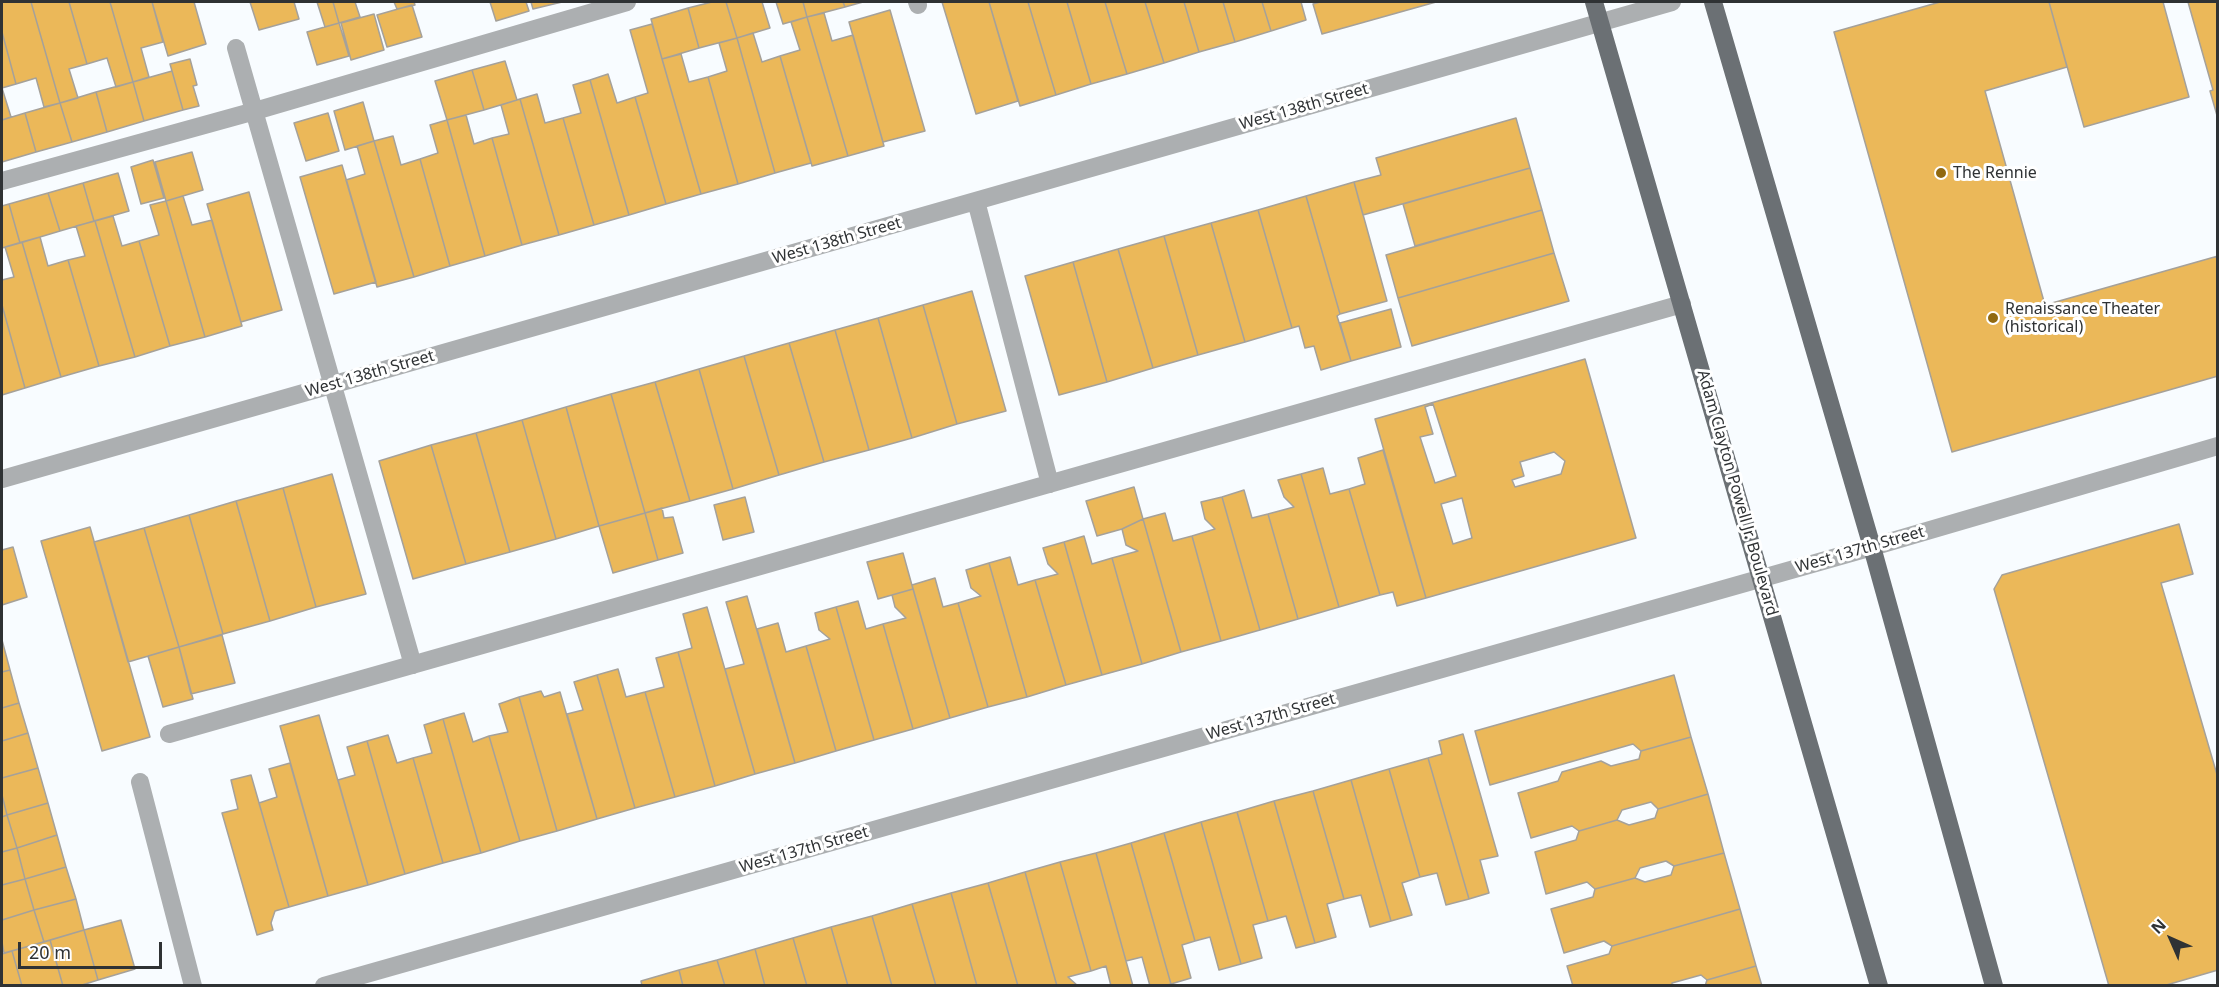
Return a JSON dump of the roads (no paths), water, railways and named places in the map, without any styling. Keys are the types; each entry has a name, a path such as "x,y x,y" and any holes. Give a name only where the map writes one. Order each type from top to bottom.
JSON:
{"main road":[{"name":"Adam Clayton Powell Jr. Boulevard","path":"1594,2 1879,986"},
{"path":"1713,2 1872,548 1994,986"}],"street":[{"path":"2,182 627,2"},
{"name":"West 138th Street","path":"2,479 1672,2"},
{"path":"236,48 413,665"},
{"path":"976,201 1050,484"},
{"path":"169,734 1682,304"},
{"name":"West 137th Street","path":"324,986 1872,548 2217,446"},
{"path":"140,783 193,986"}],"place":[{"name":"The Rennie","path":"1941,173"},
{"name":"Renaissance Theater (historical)","path":"1993,318"}]}
